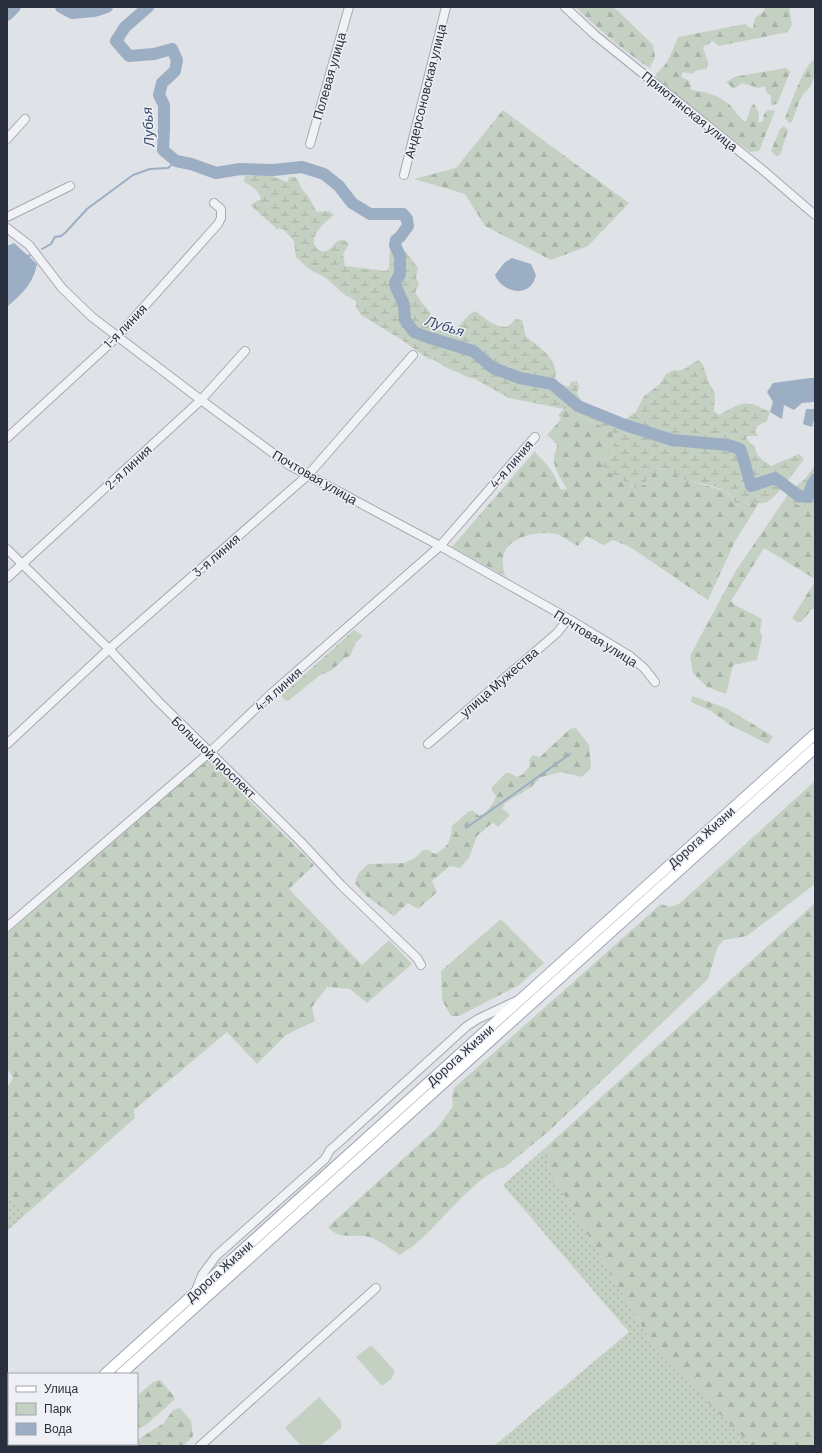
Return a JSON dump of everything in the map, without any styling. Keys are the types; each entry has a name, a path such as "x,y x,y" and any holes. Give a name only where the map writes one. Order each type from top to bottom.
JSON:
{"main road":[{"name":"Дорога Жизни","path":"106,1373 815,734"},
{"name":"Дорога Жизни","path":"122,1373 815,748"}],"street":[{"name":"Полевая улица","path":"310,144 349,7"},
{"name":"Андерсоновская улица","path":"404,175 446,7"},
{"name":"Приютинская улица","path":"565,7 595,35 764,170 815,215"},
{"path":"7,139 25,119"},
{"path":"7,216 70,186"},
{"name":"1-я линия","path":"7,438 117,337 218,224 221,218 221,209 214,203"},
{"name":"Почтовая улица","path":"7,229 29,245 62,288 76,303 117,337 289,465 440,546 568,619 630,656 644,668 655,682"},
{"name":"2-я линия","path":"7,578 201,400 244,352"},
{"name":"3-я линия","path":"7,744 109,649 308,475 413,355"},
{"name":"4-я линия","path":"7,927 210,752 272,693 440,546 535,437"},
{"name":"Большой проспект","path":"7,549 300,841 342,886 417,958 421,965"},
{"name":"улица Мужества","path":"428,744 557,632 568,619"},
{"path":"195,1293 202,1275 216,1256 326,1159 330,1150 467,1026 525,996"},
{"path":"200,1446 376,1288"}],"green space":[{"path":"576,7 612,7 617,10 653,45 655,57 650,68 612,39"},
{"path":"765,7 789,7 792,25 788,32 719,46 713,41 703,47 708,63 706,69 697,70 692,74 683,72 681,77 689,81 691,90 722,99 729,104 746,122 751,107 754,104 759,113 758,123 763,121 764,114 768,110 775,111 759,151 750,152 657,78 656,74 667,62 678,37 745,24 750,28 753,28 755,18 764,11"},
{"path":"815,59 815,73 811,86 803,94 792,122 789,123 785,118 794,95 806,69"},
{"path":"786,68 790,72 777,104 771,105 771,96 766,92 765,86 759,88 742,83 734,89 726,82 734,77"},
{"path":"503,110 629,203 588,246 551,260 485,226 465,194 414,179 456,168"},
{"path":"784,126 788,130 780,155 776,156 771,151 780,129"},
{"path":"270,175 287,182 290,177 295,177 317,212 329,211 334,215 318,230 315,235 314,245 317,249 325,251 329,250 337,241 344,240 349,244 343,254 345,266 385,271 388,270 391,244 395,236 399,233 402,237 398,242 400,248 407,253 418,268 416,278 419,284 415,293 430,312 435,329 444,331 455,330 469,315 475,311 490,322 502,327 507,327 516,319 522,320 526,337 542,349 551,360 556,372 555,378 558,383 569,387 571,382 577,381 579,387 577,393 585,403 591,407 624,420 636,412 644,396 659,385 666,374 671,371 683,370 699,360 703,365 709,383 715,393 714,411 719,415 733,407 744,404 754,405 770,412 767,421 757,427 755,431 758,436 748,436 746,438 755,447 760,458 771,466 799,454 804,459 771,499 765,503 754,502 743,507 735,503 729,493 723,489 685,480 663,468 654,472 641,487 636,488 630,485 608,472 602,465 617,440 608,430 585,419 572,408 564,409 509,398 475,379 451,370 436,361 427,358 402,340 361,315 356,307 356,301 345,295 326,278 309,269 296,257 294,241 284,230 279,228 278,230 250,205 261,199 255,189 244,182 245,176"},
{"path":"572,408 585,419 604,428 615,436 617,440 623,480 632,487 644,485 656,470 662,468 668,469 682,479 726,491 738,506 743,507 754,502 759,503 734,543 708,600 636,551 613,540 604,545 586,536 578,546 559,535 552,533 525,536 517,539 505,550 503,563 505,576 452,547 535,451 555,476 561,490 567,489 554,462 557,444 547,435 561,419 558,415 564,409"},
{"path":"815,465 815,506 799,506 787,496 805,479"},
{"path":"787,496 799,506 815,506 815,579 764,548 731,601 735,605 762,619 760,630 762,638 757,660 733,665 726,694 707,687 693,673 690,656 735,572"},
{"path":"815,582 815,609 812,609 801,622 797,622 792,618"},
{"path":"354,630 363,636 356,642 350,656 345,658 332,670 320,675 288,701 284,700 282,695"},
{"path":"692,696 726,708 773,736 768,744 730,725 711,711 691,702"},
{"path":"576,728 589,745 591,768 582,777 561,772 541,777 531,787 505,803 498,818 477,836 469,858 460,868 450,866 432,881 437,892 418,909 408,903 394,916 365,895 355,883 358,874 368,864 404,863 415,858 423,850 428,850 435,854 443,849 448,843 452,826 469,811 473,811 479,816 490,808 496,796 492,791 492,787 506,773 510,773 517,777 522,775 530,766 529,760 532,756 541,756 570,729"},
{"path":"208,759 314,865 289,889 362,965 389,940 412,964 367,1003 350,989 327,987 312,1007 315,1021 286,1035 257,1064 227,1032 134,1110 135,1118 26,1214 7,1193 7,1088 13,1078 7,1068 7,934"},
{"path":"815,781 815,884 747,936 724,940 718,946 708,979 549,1131 505,1167 494,1171 483,1178 429,1232 400,1255 374,1238 337,1234 328,1227 438,1127 453,1106 452,1097 454,1088 661,904 669,907 679,904"},
{"path":"503,809 510,815 498,827 491,821"},
{"path":"815,903 815,1446 752,1446 657,1352 549,1169 544,1149"},
{"path":"501,919 544,963 519,985 459,1016 451,1016 442,1000 441,971"},
{"path":"544,1149 549,1169 657,1352 752,1446 494,1446 629,1332 503,1185"},
{"path":"7,1193 26,1214 7,1231"},
{"path":"370,1346 373,1347 394,1370 394,1375 382,1386 356,1357"},
{"path":"160,1380 175,1399 146,1425 138,1429 138,1395 153,1382"},
{"path":"319,1397 341,1421 341,1428 320,1446 301,1446 285,1428"},
{"path":"180,1408 191,1421 193,1436 183,1446 128,1446 138,1445 138,1439 164,1423 173,1410"}],"water":[{"path":"14,243 37,264 30,283 7,307 7,246"},
{"path":"512,258 531,264 536,275 534,281 528,288 517,291 506,288 501,284 495,275 504,263"},
{"path":"815,378 815,416 812,427 803,424 806,409 814,409 814,402 802,403 794,410 784,405 782,419 770,412 773,402 767,392 773,383"}],"waterway":[{"name":"Лубья","path":"7,15 15,7"},
{"name":"Лубья","path":"61,7 72,13 94,11 107,7"},
{"name":"Лубья","path":"148,7 125,27 116,41 129,56 154,54 172,49 177,60 175,71 162,83 159,95 164,105 163,150 176,161 191,164 216,173 240,169 273,170 302,167 324,174 339,186 352,203 370,214 403,214 407,219 408,226 396,240 395,245 400,256 400,274 395,283 404,305 405,320 414,332 473,351 493,368 520,378 552,384 578,406 625,425 672,440 728,445 740,449 751,486 775,478 799,496 808,497 815,480"},
{"path":"42,249 51,244 55,237 61,236 65,233 87,209 133,175 150,169 168,168 176,161"},
{"path":"466,828 570,754"}]}
